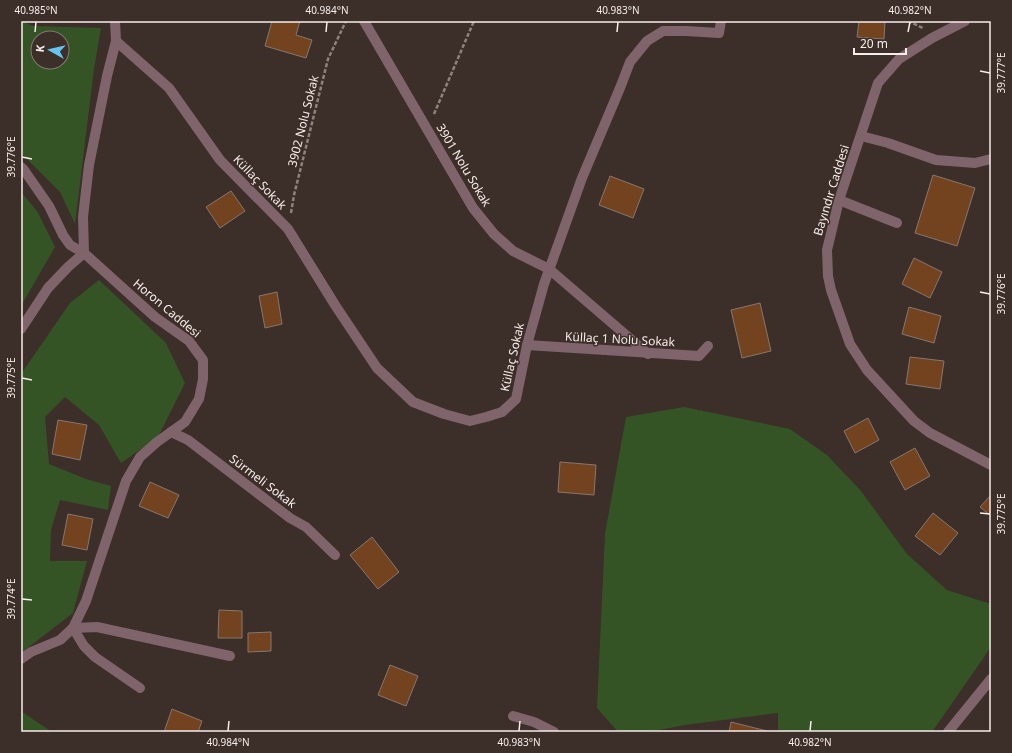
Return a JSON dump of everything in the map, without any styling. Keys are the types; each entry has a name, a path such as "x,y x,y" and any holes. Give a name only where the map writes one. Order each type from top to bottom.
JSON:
{"street":[{"path":"21,329 48,288 84,253 83,217 89,165 107,76 116,41 115,21"},
{"name":"3901 Nolu Sokak","path":"364,21 473,208 494,234 513,252 549,269 648,354"},
{"name":"Küllaç Sokak","path":"116,41 169,88 220,160 288,229 335,305 377,368 413,402 444,414 470,421 502,412 516,399 527,345 549,269 582,178 630,62 647,41 663,32 719,33 721,21"},
{"name":"Bayındır Caddesi","path":"965,21 932,38 900,59 878,83 840,200 827,250 828,276 831,290 850,344 868,370 914,421 930,433 991,465"},
{"path":"861,136 888,143 936,160 976,163 991,159"},
{"name":"Horon Caddesi","path":"21,167 49,206 70,246 84,253 155,317 189,341 203,360 203,379 199,399 185,422 140,457 126,481 86,601 73,628 60,640 31,652 21,659"},
{"path":"840,200 897,223"},
{"name":"Küllaç 1 Nolu Sokak","path":"527,345 648,354 699,356 708,346"},
{"name":"Sürmeli Sokak","path":"171,432 188,440 290,518 306,527 335,554"},
{"path":"140,688 95,657 84,646 73,628 97,627 230,656"},
{"path":"948,732 991,679"},
{"path":"513,716 534,722 554,732"}],"path":[{"name":"3902 Nolu Sokak","path":"288,229 294,195 328,59 346,21"},
{"path":"427,129 474,21"}],"green space":[{"path":"21,21 33,26 101,28 94,69 75,224 60,192 21,153"},
{"path":"21,192 37,211 55,247 21,306"},
{"path":"99,280 166,343 185,383 158,437 121,463 99,425 65,397 45,417 49,464 86,479 111,486 108,510 60,500 51,530 50,561 87,561 73,613 21,653 21,374 70,303"},
{"path":"684,407 790,429 827,455 861,491 907,554 947,590 991,604 991,647 932,732 778,732 778,713 685,725 649,732 618,732 597,708 605,534 626,417"},
{"path":"21,711 52,732 21,732"}],"building":[{"path":"272,21 300,21 296,35 312,40 306,58 265,46"},
{"path":"859,21 885,21 884,39 857,37"},
{"path":"933,175 975,188 957,246 915,233"},
{"path":"610,176 644,189 633,218 599,205"},
{"path":"231,191 245,211 220,228 206,207"},
{"path":"914,258 942,272 930,298 902,284"},
{"path":"277,292 282,324 265,328 259,296"},
{"path":"760,303 771,351 742,358 731,310"},
{"path":"909,307 941,316 934,343 902,334"},
{"path":"910,357 944,361 940,389 906,384"},
{"path":"868,418 879,440 855,453 844,431"},
{"path":"58,420 87,425 80,460 52,454"},
{"path":"915,448 930,476 905,490 890,462"},
{"path":"560,462 596,465 594,495 558,492"},
{"path":"150,482 179,495 168,518 139,506"},
{"path":"991,495 991,516 980,507"},
{"path":"933,513 958,533 940,555 915,536"},
{"path":"68,514 93,519 87,550 62,545"},
{"path":"372,537 399,572 378,589 350,555"},
{"path":"219,610 242,611 242,638 218,638"},
{"path":"271,632 271,651 248,652 248,633"},
{"path":"390,665 418,676 406,706 378,695"},
{"path":"172,709 202,721 198,732 164,732"},
{"path":"731,722 767,731 767,732 729,732"}]}
